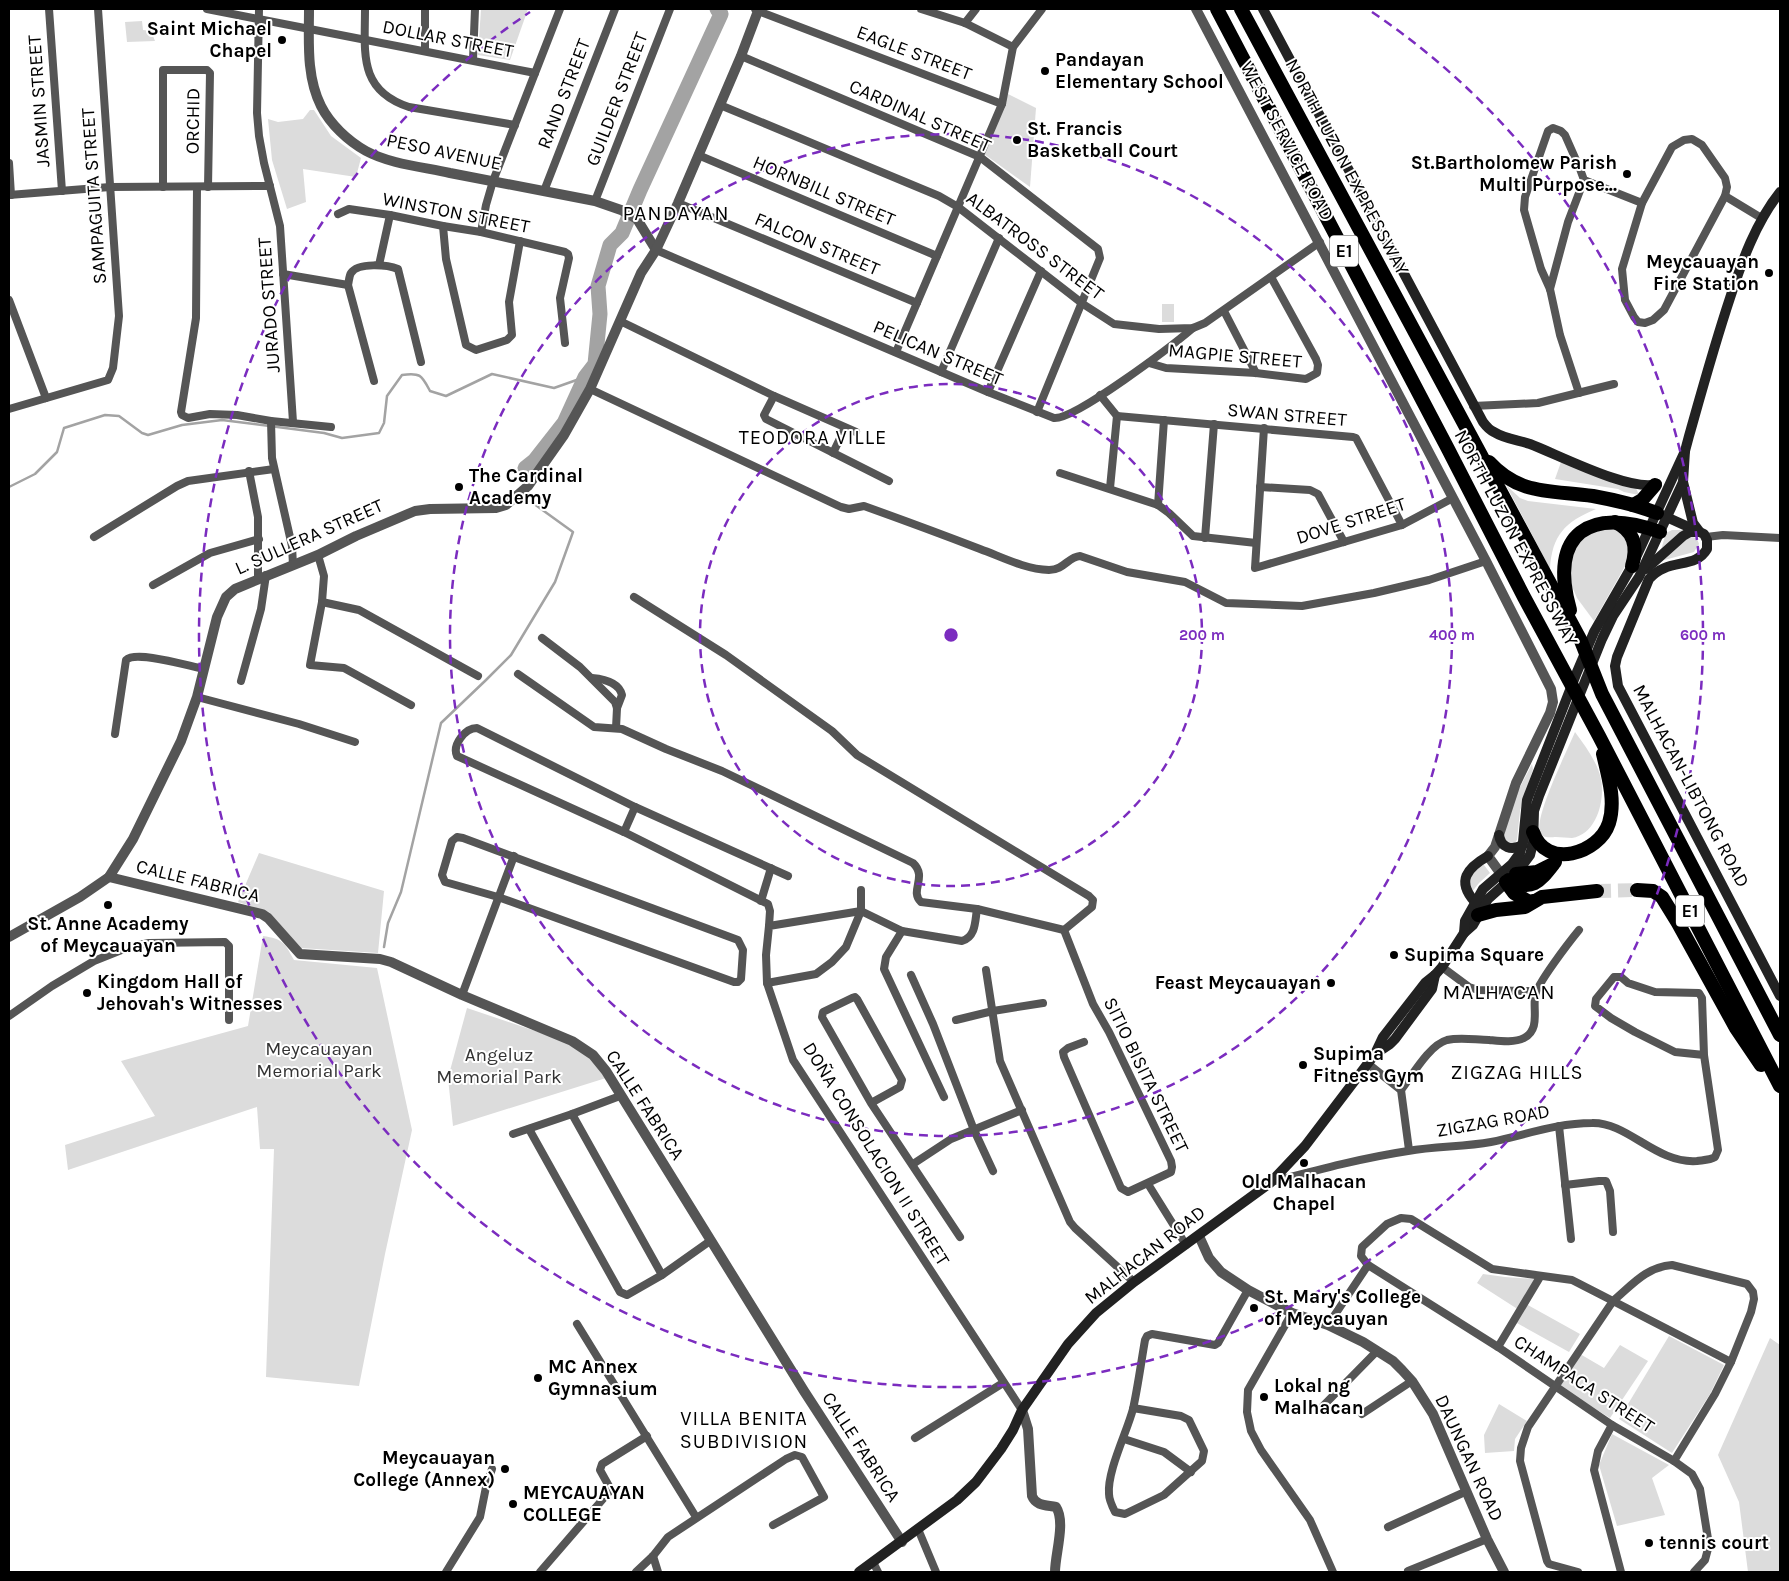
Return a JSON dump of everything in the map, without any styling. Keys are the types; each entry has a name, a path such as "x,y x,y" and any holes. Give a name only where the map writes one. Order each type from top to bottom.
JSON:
{"highway":[{"name":"NORTH LUZON EXPRESSWAY","path":"1217,9 1444,440 1524,597 1599,736 1780,1086"},
{"name":"NORTH LUZON EXPRESSWAY","path":"1241,9 1581,641 1602,694 1780,1035"},
{"path":"1478,450 1504,476 1523,486 1541,491 1590,496 1633,505 1662,515"},
{"path":"1633,505 1651,490"},
{"path":"1581,641 1567,599 1564,576 1565,558 1572,542 1581,531 1599,523 1614,522 1655,530"},
{"path":"1614,522 1624,526 1632,540 1636,554 1635,571"},
{"path":"1508,877 1519,884 1534,884 1544,877 1560,858 1582,851 1592,845 1602,835 1609,824 1611,810 1610,790 1599,736"},
{"path":"1534,832 1536,841 1542,848 1560,858"},
{"path":"1508,877 1517,896 1529,902 1533,901"},
{"path":"1637,890 1653,891 1662,897 1736,1028 1780,1093"},
{"path":"1477,909 1492,910 1525,907 1542,896 1597,891"}],"main road":[{"path":"1263,9 1473,406 1487,427 1500,435 1528,444 1608,476 1636,484 1644,490 1651,490 1672,476"},
{"path":"1662,515 1672,476 1685,451 1718,334 1744,256 1763,219 1780,192"},
{"path":"1685,451 1683,482 1692,523 1703,534"},
{"path":"1662,515 1683,482"},
{"path":"1651,490 1662,515 1703,534"},
{"name":"MALHACAN ROAD","path":"1508,877 1522,845 1527,800 1558,735 1598,636 1635,571 1662,515"},
{"path":"1635,571 1655,559 1690,532 1703,534"},
{"name":"MALHACAN-LIBTONG ROAD","path":"1703,534 1708,546 1701,557 1688,562 1667,565 1654,572 1649,579 1617,657 1615,666 1616,676 1618,686 1780,996"},
{"name":"MALHACAN ROAD","path":"867,1568 957,1500 976,1482 1002,1450 1022,1410 1068,1344 1096,1313 1134,1282 1270,1183 1305,1146 1375,1054 1383,1037 1425,983 1439,971 1464,933 1473,925 1477,909 1508,877 1525,863 1531,851 1535,806 1558,735"},
{"path":"1499,835 1501,844 1506,848 1514,849 1522,845"},
{"path":"1477,909 1467,891 1466,874 1472,866 1488,856"}],"street":[{"name":"JASMIN STREET","path":"49,9 62,190"},
{"name":"SAMPAGUITA STREET","path":"46,398 108,380 113,368 119,316 98,9"},
{"name":"DOLLAR STREET","path":"208,9 535,73"},
{"name":"JURADO STREET","path":"259,9 257,113 259,136 280,226 293,422"},
{"name":"PESO AVENUE","path":"309,9 310,73 315,93 330,120 346,137 365,150 380,157 596,202 621,210 637,219 656,250"},
{"path":"366,9 366,63 371,79 383,94 397,103 409,107 515,126"},
{"path":"425,9 425,51"},
{"path":"473,60 475,9"},
{"path":"482,232 486,205 493,181 560,9"},
{"name":"RAND STREET","path":"544,191 615,9"},
{"name":"GUILDER STREET","path":"596,202 670,9"},
{"path":"921,9 965,23 1014,47"},
{"path":"965,23 976,9"},
{"path":"896,352 1002,104 1014,47 1042,9"},
{"name":"WEST SERVICE ROAD","path":"1196,9 1320,242 1548,683 1553,698 1550,713 1516,783 1499,835 1493,850 1488,856"},
{"name":"L. SULLERA STREET","path":"9,937 109,877 133,839 182,741 197,697 217,617 226,597 235,588 293,565 414,511 496,508 506,505 528,486 559,443 590,389 641,273 656,250 678,203 741,56 757,10"},
{"name":"EAGLE STREET","path":"757,10 1002,104"},
{"name":"CARDINAL STREET","path":"741,56 980,157 1098,249 1100,258 1083,304 1037,412"},
{"name":"ORCHID","path":"163,187 163,70 209,70 208,187"},
{"name":"ALBATROSS STREET","path":"720,105 930,192 958,207 1083,304 1114,324 1159,329 1192,328 1205,323 1224,312 1320,242"},
{"path":"1550,289 1568,222 1584,180 1565,136 1561,131 1550,128 1524,197 1524,210 1541,269 1550,289 1560,336 1579,393"},
{"path":"1692,139 1702,145 1725,178 1727,187 1725,196 1664,310 1653,320 1645,323 1638,322 1624,300 1622,269 1642,203 1672,147 1684,140 1692,139"},
{"name":"HORNBILL STREET","path":"698,155 937,256"},
{"path":"9,164 10,195 110,187 270,186"},
{"path":"1584,180 1642,203"},
{"path":"197,187 196,318 181,412 182,416 188,418 210,414 237,415 271,425 293,422 331,427"},
{"path":"1725,196 1763,219"},
{"name":"FALCON STREET","path":"678,203 916,303"},
{"name":"WINSTON STREET","path":"338,214 349,209 390,215 482,232 568,254 570,258 560,298 565,343"},
{"path":"379,265 390,215"},
{"path":"443,226 446,259 466,345 476,350 508,340 512,335 509,302 520,241"},
{"path":"941,372 999,238"},
{"name":"PELICAN STREET","path":"656,250 988,392 1054,418 1063,418 1150,363 1192,328"},
{"path":"374,381 348,284 350,274 353,271 366,266 379,265 398,269 421,362"},
{"path":"988,392 1041,271"},
{"path":"283,274 348,284"},
{"name":"MAGPIE STREET","path":"1150,363 1166,368 1256,373 1306,379 1317,373 1318,365 1316,359 1271,277"},
{"path":"9,300 46,398 9,409"},
{"path":"1224,312 1256,373"},
{"path":"620,321 774,396 856,432"},
{"path":"1473,406 1538,403 1614,384"},
{"path":"590,389 841,507 849,509 864,506 1014,564 1047,570 1056,569 1064,566 1074,557 1080,556 1127,572 1185,582 1226,603 1302,606 1420,582 1486,561"},
{"path":"1100,395 1117,416 1110,488"},
{"path":"774,396 764,415 766,420 889,481"},
{"name":"SWAN STREET","path":"1117,416 1264,428 1356,438 1402,525"},
{"path":"1158,505 1164,420"},
{"path":"1205,538 1214,424"},
{"path":"271,425 272,458 292,546 293,565"},
{"path":"833,453 845,428"},
{"path":"1060,473 1158,505 1193,536 1256,543 1264,428"},
{"path":"94,537 188,481 274,469"},
{"path":"242,682 261,609 260,539 250,472"},
{"path":"1260,487 1310,490 1318,494 1344,542"},
{"name":"DOVE STREET","path":"1256,543 1255,568 1402,525 1453,498"},
{"path":"1703,534 1780,538"},
{"path":"152,585 210,553 260,539"},
{"path":"318,554 324,576 322,602 310,665 344,668 411,705"},
{"path":"518,674 594,727 616,728 722,771 913,863 920,873 916,894 917,899 921,902 977,910 1064,930 1092,907 1093,900 1089,896 857,755 832,731 726,654 634,597"},
{"path":"322,602 359,610 478,676"},
{"path":"542,638 592,678 615,702 617,708"},
{"path":"115,734 127,658 133,656 147,657 204,669"},
{"path":"592,678 603,679 619,688 622,696 617,708 616,728"},
{"path":"197,697 299,724 355,742"},
{"path":"771,868 761,901 624,832 457,756 455,752 456,746 466,731 471,728 477,728 635,807 771,868 788,876"},
{"path":"624,832 635,807"},
{"path":"457,838 463,838 514,856 738,940 743,950 741,979 738,982 734,982 498,897 443,880 442,875 452,840 457,838"},
{"path":"462,995 514,856"},
{"path":"1488,856 1508,877"},
{"name":"CALLE FABRICA","path":"109,877 262,914 268,918 300,954 386,960 462,995 577,1043 597,1059 804,1391 902,1542"},
{"path":"767,983 816,974 832,962 846,947 861,911 861,890"},
{"name":"DOÑA CONSOLACION II STREET","path":"761,901 768,904 770,910 766,955 767,983 793,1060 1022,1410"},
{"path":"769,926 861,911 902,931 962,941 968,939 972,934 977,910"},
{"name":"SITIO BISITA STREET","path":"1064,930 1093,1004 1109,1032 1171,1161 1170,1172 1148,1184"},
{"path":"1409,1150 1402,1090 1425,1057 1443,1042 1457,1039 1507,1041 1524,1038 1532,1031 1535,1022 1534,994 1558,957 1579,930"},
{"path":"902,931 886,957 884,970 944,1097"},
{"path":"9,1016 52,986 94,961 129,948 150,943 225,942 230,946 229,1020"},
{"path":"986,970 1000,1061 1070,1222 1134,1282"},
{"path":"1439,971 1478,990 1528,991 1534,994"},
{"path":"911,975 933,1024 974,1130 993,1171"},
{"path":"1617,976 1628,983 1655,992 1699,993 1702,998 1704,1055 1675,1052 1635,1032 1595,1006 1596,1000 1614,977 1617,976"},
{"path":"870,1103 900,1087 902,1080 855,997 823,1012 822,1015 870,1103 960,1237"},
{"path":"956,1020 993,1011 1043,1003"},
{"path":"1084,1042 1068,1048 1063,1052 1064,1057 1121,1188 1128,1192 1148,1184 1186,1245"},
{"name":"ZIGZAG ROAD","path":"1270,1183 1355,1160 1409,1150 1491,1142 1559,1126 1593,1123 1612,1126 1663,1155 1692,1161 1711,1160 1716,1157 1718,1150 1704,1055"},
{"path":"1367,1063 1402,1090"},
{"path":"513,1134 620,1096"},
{"path":"912,1164 951,1139 1022,1110"},
{"path":"572,1114 662,1275"},
{"path":"1559,1126 1571,1238"},
{"path":"529,1128 620,1292 626,1295 662,1275 710,1241"},
{"path":"1565,1185 1606,1181 1610,1191 1613,1232"},
{"path":"1328,1325 1368,1265 1361,1256 1362,1247 1387,1224 1401,1218 1411,1219 1492,1269 1572,1280 1731,1362"},
{"name":"DAUNGAN ROAD","path":"1199,1236 1209,1258 1221,1272 1248,1290 1292,1313 1328,1325 1363,1342 1393,1361 1412,1381 1433,1414 1487,1539 1504,1572"},
{"name":"CHAMPACA STREET","path":"1368,1265 1498,1347 1612,1426 1674,1461 1692,1474 1700,1489 1709,1545 1705,1560 1694,1572"},
{"path":"1578,1572 1549,1564 1546,1561 1520,1460 1521,1448 1528,1427 1613,1302 1646,1272 1660,1266 1672,1265 1747,1284 1753,1292 1754,1299 1751,1312 1731,1362 1674,1461"},
{"path":"1498,1347 1540,1276"},
{"path":"1133,1408 1181,1416 1189,1420 1204,1451 1202,1460 1164,1495 1124,1514 1114,1512 1109,1493 1110,1484 1112,1469 1124,1439 1133,1408 1145,1340 1152,1334 1215,1345 1218,1343 1248,1290"},
{"path":"1292,1313 1248,1390 1247,1412 1251,1431 1261,1450 1310,1520 1333,1572"},
{"path":"577,1324 648,1436 696,1517"},
{"path":"1323,1406 1377,1351"},
{"path":"1362,1414 1412,1381"},
{"path":"915,1438 1003,1383"},
{"path":"1022,1410 1028,1429 1032,1496 1034,1501 1039,1504 1056,1507 1059,1517 1060,1528 1055,1572"},
{"path":"1612,1426 1598,1451 1594,1470 1620,1572"},
{"path":"540,1572 609,1492 610,1488 600,1470 602,1464 648,1436"},
{"path":"1124,1439 1164,1452 1191,1472"},
{"path":"636,1572 653,1556 668,1537 696,1517 786,1459 795,1455 802,1457 824,1497 773,1526"},
{"path":"446,1572 480,1517 492,1469"},
{"path":"1388,1527 1467,1490"},
{"path":"918,1529 936,1572"},
{"path":"1408,1571 1487,1539"},
{"path":"653,1556 658,1572"},
{"path":"867,1568 878,1572"}],"green space":[{"path":"481,9 528,9 510,60 478,55"},
{"path":"142,21 143,30 151,31 155,41 127,42 125,22"},
{"path":"1008,94 1036,108 1030,187 984,154"},
{"path":"310,110 314,110 331,136 361,158 356,177 303,169 306,202 287,209 272,160 268,119 278,122 303,119"},
{"path":"1162,304 1174,304 1174,322 1162,322"},
{"path":"1561,462 1636,488 1639,495 1618,489 1555,479"},
{"path":"1506,485 1520,498 1528,501 1596,509 1576,519 1562,531 1554,547 1550,569"},
{"path":"1606,526 1620,531 1628,544 1628,561 1594,621 1577,598 1571,584 1569,557 1583,534"},
{"path":"1672,530 1683,530 1661,550 1666,533"},
{"path":"1686,537 1694,538 1698,541 1699,544 1694,552 1657,562"},
{"path":"1575,732 1597,766 1602,787 1600,806 1593,823 1581,835 1572,838 1545,837 1540,832 1539,824 1542,812"},
{"path":"1532,764 1533,769 1520,811 1517,840 1514,844 1506,843 1503,835 1517,793"},
{"path":"259,853 384,891 378,953 300,948 269,912 238,902"},
{"path":"1480,864 1484,865 1490,873 1471,893 1471,870"},
{"name":"Meycauayan Memorial Park","path":"263,936 275,938 282,942 294,960 377,968 412,1130 359,1386 266,1377 274,1149 260,1149 257,1107 68,1170 65,1145 155,1116 121,1061 248,1026"},
{"name":"Angeluz Memorial Park","path":"467,1008 562,1040 591,1058 606,1078 453,1126 448,1078"},
{"path":"1483,1274 1535,1279 1519,1310 1477,1283"},
{"path":"1526,1304 1580,1334 1569,1352 1515,1322"},
{"path":"1669,1336 1724,1365 1710,1394 1672,1453 1619,1419"},
{"path":"1770,1338 1780,1345 1780,1572 1748,1572 1739,1502 1718,1455"},
{"path":"1620,1345 1648,1361 1610,1418 1559,1386 1580,1354 1604,1368"},
{"path":"1499,1404 1527,1421 1515,1439 1514,1451 1485,1453 1484,1435"},
{"path":"1612,1434 1669,1465 1652,1478 1665,1515 1617,1526 1599,1465"}],"waterway":[{"path":"525,468 535,460 564,423 585,377 595,364 600,314 598,286 610,245 622,233 721,14 717,9"},
{"path":"9,487 35,474 57,452 64,428 105,415 119,416 142,433 148,435 182,425 222,420 324,433 342,438 379,433 384,423 387,396 402,375 413,374 420,376 430,391 446,396 492,374 554,388 585,377"},
{"path":"523,480 525,468"},
{"path":"384,947 388,923 401,892 441,723 511,655 555,582 573,532 530,501"}],"tunnel":[{"path":"1597,891 1637,890"}],"place":[{"name":"Saint Michael Chapel","path":"282,40"},
{"name":"Pandayan Elementary School","path":"1045,71"},
{"name":"St. Francis Basketball Court","path":"1017,140"},
{"name":"St.Bartholomew Parish Multi Purpose...","path":"1627,174"},
{"name":"Meycauayan Fire Station","path":"1769,273"},
{"name":"The Cardinal Academy","path":"459,487"},
{"name":"St. Anne Academy of Meycauayan","path":"108,905"},
{"name":"Supima Square","path":"1394,955"},
{"name":"Feast Meycauayan","path":"1331,983"},
{"name":"Kingdom Hall of Jehovah's Witnesses","path":"87,993"},
{"name":"Supima Fitness Gym","path":"1303,1065"},
{"name":"Old Malhacan Chapel","path":"1304,1163"},
{"name":"St. Mary's College of Meycauyan","path":"1254,1308"},
{"name":"MC Annex Gymnasium","path":"538,1378"},
{"name":"Lokal ng Malhacan","path":"1264,1397"},
{"name":"Meycauayan College (Annex)","path":"505,1469"},
{"name":"MEYCAUAYAN COLLEGE","path":"513,1504"},
{"name":"tennis court","path":"1649,1543"}],"district":[{"name":"PANDAYAN","path":"676,213"},
{"name":"TEODORA VILLE","path":"813,437"},
{"name":"MALHACAN","path":"1499,992"},
{"name":"ZIGZAG HILLS","path":"1517,1072"},
{"name":"VILLA BENITA SUBDIVISION","path":"744,1430"}]}
